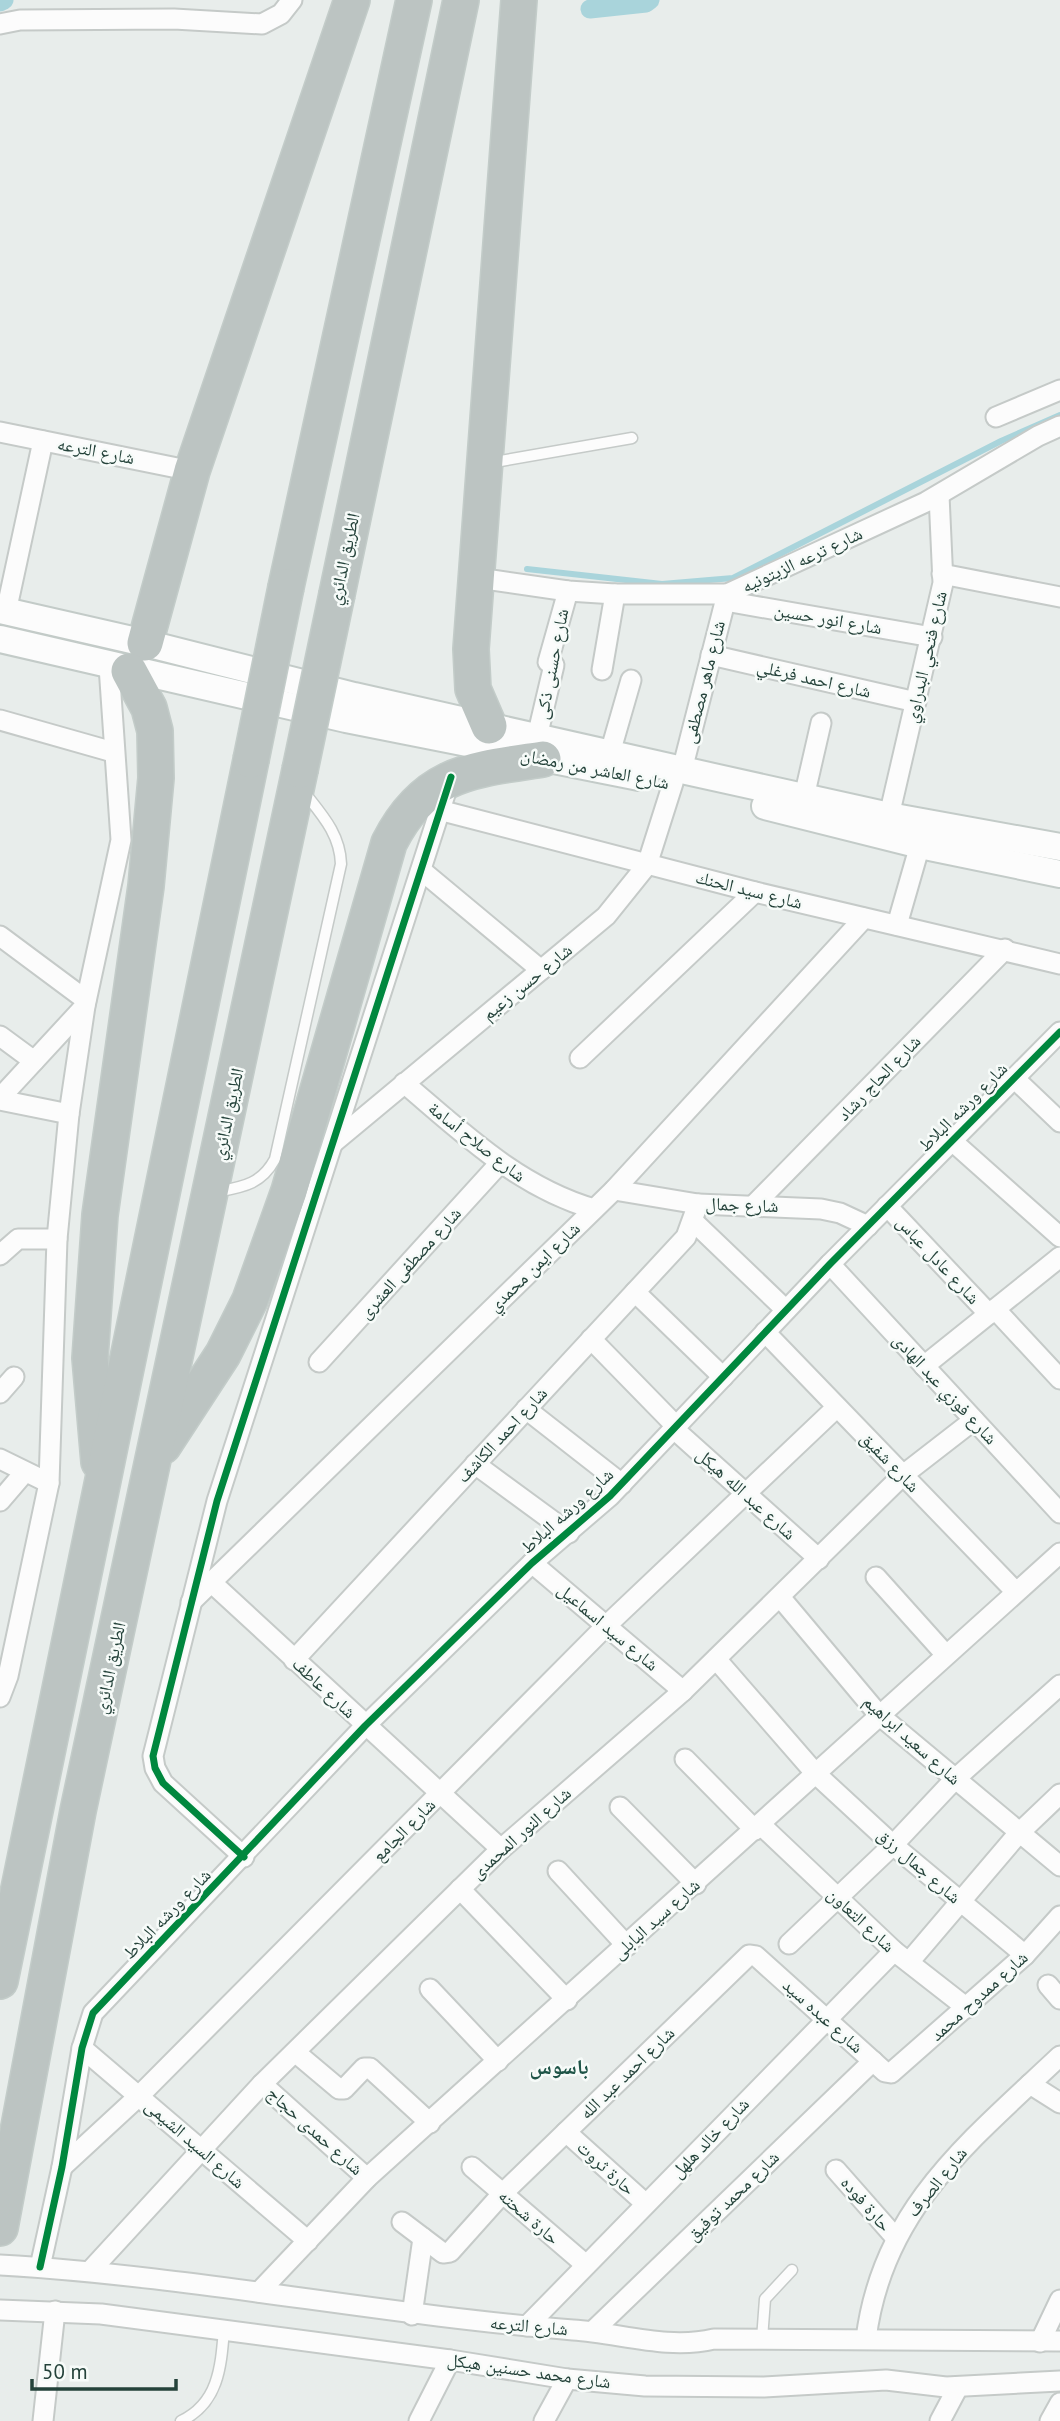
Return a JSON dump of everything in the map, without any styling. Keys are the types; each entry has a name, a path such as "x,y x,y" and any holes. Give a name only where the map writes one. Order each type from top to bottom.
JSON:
{"highway":[{"path":"104,1485 96,1446 90,1358 96,1265 100,1215 146,886 156,778 156,742 149,708 128,660 352,0"},
{"path":"0,1981 104,1485 286,587 414,0"},
{"name":"الطريق الدائري","path":"2,2213 78,1811 157,1454 461,0"},
{"path":"488,726 479,708 471,669 520,0"},
{"path":"157,1454 192,1406 223,1354 250,1300 293,1178 389,843 414,804 451,777 540,748"}],"main road":[{"path":"3,611 128,660"},
{"path":"0,639 128,660"},
{"name":"شارع العاشر من رمضان","path":"128,660 354,696 488,726 540,748 610,753 678,777 919,845 1060,874"},
{"name":"شارع العاشر من رمضان","path":"128,660 678,777 804,797 889,816 1060,847"}],"street":[{"path":"0,24 20,20 174,19 262,24 281,14 292,0"},
{"path":"996,417 1060,390"},
{"name":"شارع ترعه الزيتونيه","path":"478,578 568,591 726,597 939,495 1038,436 1060,426"},
{"name":"شارع الترعه","path":"0,432 192,471"},
{"path":"3,611 44,441"},
{"name":"شارع فتحي البدراوي","path":"889,816 932,637 942,574 939,495"},
{"path":"942,574 1060,597"},
{"name":"شارع حسنى ذكى","path":"540,748 555,664 548,662 568,591"},
{"path":"602,670 615,594"},
{"name":"شارع انور حسين","path":"726,597 932,637"},
{"name":"شارع ماهر مصطفى","path":"678,777 726,597"},
{"name":"شارع احمد فرغلي","path":"711,655 916,702"},
{"path":"0,1697 49,1483 57,1239 69,1114 85,1003 121,840 113,752 128,660"},
{"path":"610,753 631,680"},
{"path":"0,719 113,752"},
{"path":"804,797 821,723"},
{"path":"244,1857 172,1792 155,1768 153,1756 218,1501 451,777"},
{"name":"شارع حسن زعيم","path":"333,1144 607,916 647,865 678,777"},
{"name":"شارع سيد الحنك","path":"439,810 755,892 1060,964"},
{"path":"897,925 919,845"},
{"path":"421,870 541,970"},
{"path":"580,1058 755,892"},
{"name":"شارع ايمن محمدي","path":"190,1603 614,1190 864,919"},
{"path":"0,936 85,1003"},
{"name":"شارع الحاج رشاد","path":"752,1207 1005,949"},
{"path":"69,1114 0,1099 85,1003"},
{"name":"شارع ورشه البلاط","path":"82,2048 93,2013 244,1857 365,1726 531,1563 569,1533 622,1484 830,1264 1060,1032"},
{"path":"0,1036 34,1061"},
{"path":"1014,1078 1060,1122"},
{"name":"شارع صلاح أسامة","path":"404,1083 500,1163 533,1185 568,1202 593,1209"},
{"path":"951,1140 1060,1237"},
{"name":"شارع مصطفى العشرى","path":"319,1362 500,1163"},
{"name":"شارع جمال","path":"614,1190 695,1212 752,1207 821,1209 840,1213 868,1226"},
{"name":"شارع عادل عباس","path":"887,1206 1060,1379"},
{"path":"695,1212 786,1310"},
{"name":"شارع احمد الكاشف","path":"294,1660 686,1237 695,1212"},
{"path":"0,1255 18,1239 57,1239"},
{"path":"924,1366 1060,1257"},
{"name":"شارع فوزي عبد الهادى","path":"830,1264 1060,1513"},
{"path":"635,1292 723,1377"},
{"name":"شارع شفيق","path":"765,1332 1016,1592"},
{"name":"شارع عبد الله هيكل","path":"591,1339 675,1427 818,1559"},
{"path":"0,1393 14,1377"},
{"name":"شارع الجامع","path":"62,2167 139,2096 606,1626 837,1407"},
{"path":"526,1409 622,1484"},
{"name":"شارع النور المحمدى","path":"91,2270 262,2084 501,1849 684,1691 902,1475 974,1420"},
{"path":"0,1459 49,1483"},
{"path":"475,1464 569,1533"},
{"path":"0,1501 24,1473"},
{"name":"شارع سيد البابلى","path":"259,2292 368,2178 1060,1553"},
{"name":"شارع سيد اسماعيل","path":"531,1563 684,1691"},
{"path":"876,1577 946,1655"},
{"name":"شارع عاطف","path":"211,1582 501,1849"},
{"name":"شارع سعيد ابراهيم","path":"780,1597 879,1715 1018,1834 1060,1866"},
{"path":"716,1659 816,1774"},
{"path":"789,1944 893,1845 955,1779 1060,1685"},
{"name":"شارع التعاون","path":"685,1759 901,1956 967,2008"},
{"name":"شارع جمال رزق","path":"816,1774 893,1845 1025,1955"},
{"name":"شارع خالد هلهل","path":"527,2326 826,2019 901,1956 1060,1794"},
{"path":"620,1807 696,1884"},
{"path":"558,1871 628,1946"},
{"path":"460,1889 567,2000"},
{"name":"شارع ممدوح محمد","path":"894,2072 1025,1955 1060,1916"},
{"name":"شارع عبده سيد","path":"753,1954 885,2072 894,2072"},
{"name":"شارع احمد عبد الله","path":"423,2238 443,2253 450,2252 502,2194 753,1954"},
{"path":"429,1989 498,2061"},
{"path":"40,2267 62,2167 82,2048"},
{"name":"شارع السيد الشيمى","path":"82,2048 308,2241"},
{"path":"295,2052 339,2089 344,2089 367,2067 430,2123"},
{"name":"شارع الصرف","path":"866,2339 870,2302 895,2237 922,2194 951,2160 1060,2056"},
{"name":"شارع محمد توفيق","path":"593,2331 873,2061"},
{"name":"شارع حمدى حجاج","path":"262,2084 368,2178"},
{"path":"1030,2084 1060,2104"},
{"name":"حارة ثروت","path":"566,2133 646,2204"},
{"name":"حارة شحته","path":"472,2168 586,2266"},
{"name":"حارة فوده","path":"836,2170 895,2237"},
{"path":"402,2222 423,2238 412,2315"},
{"name":"شارع الترعه","path":"0,2265 91,2270 412,2315 593,2331 672,2343 762,2339 1060,2341"},
{"path":"1040,2342 1060,2300"},
{"name":"شارع محمد حسنين هيكل","path":"0,2310 55,2311 224,2329 567,2379 681,2388 886,2380 958,2387 1060,2381"},
{"path":"43,2421 55,2311"},
{"path":"419,2421 450,2360"},
{"path":"544,2421 567,2379"},
{"path":"940,2421 958,2387"},
{"path":"1050,2421 1060,2403"}],"lane":[{"path":"486,464 632,438"},
{"path":"212,1192 251,1185 264,1176 275,1159 341,864 341,851 332,829 299,777"},
{"path":"762,2339 765,2299 792,2270"},
{"path":"181,2421 204,2404 215,2388 224,2329"}],"waterway":[{"path":"0,2 4,0"},
{"path":"590,9 646,3 650,0"},
{"path":"527,569 662,584 733,578 1001,441 1060,415"}],"cycle path":[{"path":"244,1857 163,1783 155,1768 153,1756 217,1501 451,777"},
{"path":"40,2267 62,2167 82,2048 93,2013 365,1726 532,1563 610,1496 830,1264 1060,1032"}],"district":[{"name":"باسوس","path":"559,2067"}]}
